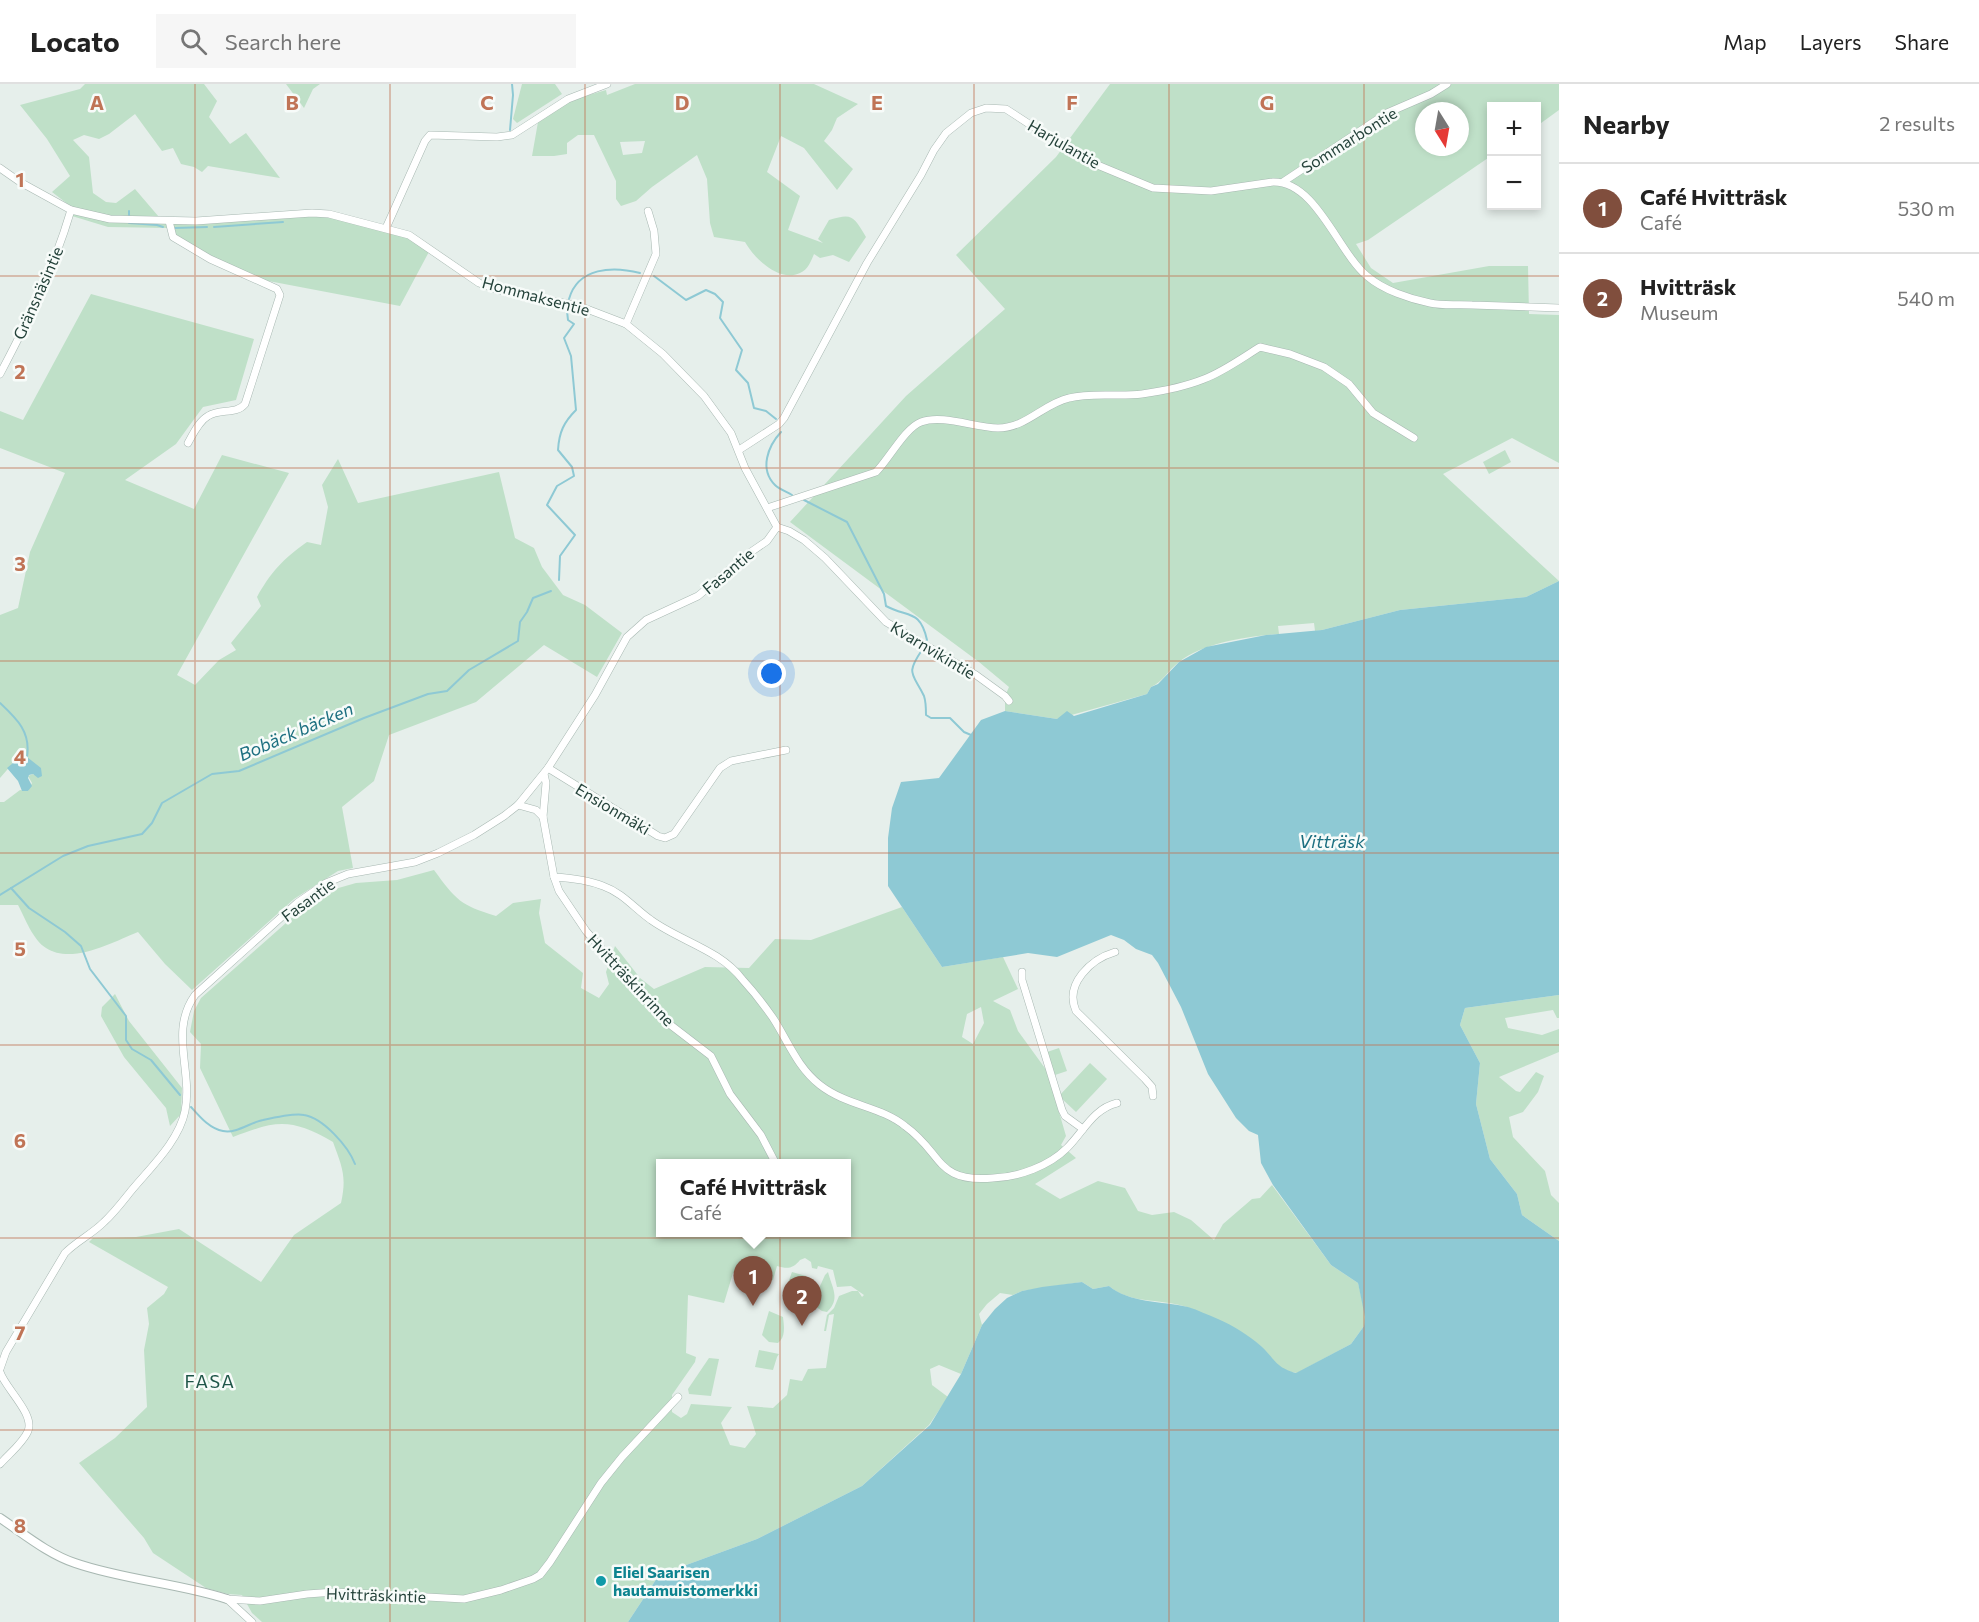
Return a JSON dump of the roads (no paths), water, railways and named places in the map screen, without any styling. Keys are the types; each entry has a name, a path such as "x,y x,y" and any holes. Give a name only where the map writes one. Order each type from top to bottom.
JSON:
{"street":[{"path":"386,228 425,141 430,135 497,137 512,135 568,99 607,84"},
{"name":"Sommarbontie","path":"1282,182 1387,113 1448,84"},
{"name":"Harjulantie","path":"739,450 779,424 784,418 867,263 934,150 946,133 971,113 986,108 1006,109 1083,159 1153,188 1211,191 1282,182"},
{"name":"Hommaksentie","path":"0,168 20,182 71,210 110,219 208,220 312,213 329,214 386,228 409,235 431,248 479,283 498,290 579,306 626,324 663,354 704,396 731,433 745,468 777,526"},
{"path":"1282,182 1290,184 1311,201 1351,258 1367,276 1392,291 1431,303 1559,308"},
{"name":"Gränsnäsintie","path":"0,374 27,324 49,273 71,210"},
{"path":"626,324 656,254 654,231 648,212"},
{"path":"169,221 173,237 210,259 277,289 280,295 245,404 241,408 213,413 206,417 188,443"},
{"path":"767,508 876,472 885,463 898,442 920,422 934,419 998,428 1019,425 1053,404 1070,398 1140,394 1177,388 1206,379 1260,347 1290,354 1324,367 1349,384 1373,413 1414,438"},
{"name":"Kvarnvikintie","path":"777,526 804,540 825,558 886,622 976,675 1009,701"},
{"name":"Fasantie","path":"0,1464 26,1434 29,1423 26,1412 0,1370 6,1352 64,1253 106,1221 159,1158 179,1128 186,1100 182,1033 186,1012 195,994 297,903 326,883 348,874 415,862 438,854 474,835 519,805 546,771 596,695 633,630 666,610 698,596 767,541 777,526"},
{"name":"Ensionmäki","path":"546,771 664,838 674,834 724,764 786,750"},
{"name":"Hvitträskinrinne","path":"546,771 543,817 554,877 559,891 586,931 649,1004 668,1023 711,1056 730,1094 761,1135 773,1159"},
{"path":"519,805 536,810 543,817"},
{"path":"554,877 589,881 605,886 623,896 651,920 732,967 772,1016 802,1068 819,1084 853,1104 892,1116 920,1138 944,1168 955,1176 992,1179 1011,1176 1051,1161 1067,1148 1094,1116 1108,1106 1117,1103"},
{"path":"1115,952 1102,956 1079,978 1074,988 1073,1004 1076,1011 1152,1087 1153,1096"},
{"path":"1022,972 1022,980 1062,1110 1065,1116 1083,1129"},
{"name":"Hvitträskintie","path":"0,1518 47,1550 74,1563 202,1591 227,1599 260,1602 307,1594 336,1592 464,1599 501,1590 540,1575 601,1483 678,1397"},
{"path":"227,1599 252,1622"}],"water":[{"name":"Vitträsk","path":"1559,581 1559,995 1465,1008 1460,1025 1480,1063 1476,1104 1490,1159 1517,1194 1522,1215 1559,1241 1559,1622 628,1622 659,1575 757,1539 862,1486 930,1425 961,1374 982,1325 1007,1298 1022,1291 1082,1282 1093,1289 1109,1286 1117,1292 1136,1299 1188,1307 1241,1331 1261,1346 1280,1366 1296,1373 1351,1344 1364,1326 1365,1317 1358,1283 1331,1265 1273,1185 1261,1163 1258,1135 1249,1131 1236,1118 1208,1074 1181,1007 1152,955 1111,935 1057,957 1028,953 942,967 888,886 888,838 892,808 901,782 939,778 981,720 1005,711 1057,719 1067,711 1074,716 1147,694 1151,687 1158,684 1179,662 1206,647 1266,635 1322,630 1400,610 1526,597"},
{"path":"27,757 41,768 42,776 38,778 33,774 29,775 32,786 28,791 22,791 18,781 7,768"}],"waterway":[{"path":"510,130 512,84"},
{"path":"129,211 129,223 163,227"},
{"path":"214,227 283,222"},
{"path":"175,228 207,227"},
{"name":"Bobäck bäcken","path":"569,299 580,280 598,271 619,270 640,273"},
{"name":"Bobäck bäcken","path":"654,276 686,300 706,290 715,294 723,302 720,318 742,350 736,370 748,383 754,408 766,411 776,419"},
{"name":"Bobäck bäcken","path":"559,580 560,556 575,535 547,505 557,486 574,476 572,467 558,450 563,428 576,410 571,356 564,338 574,324 568,320 567,311"},
{"name":"Bobäck bäcken","path":"781,432 769,451 767,472 775,485 792,495"},
{"name":"Bobäck bäcken","path":"804,500 847,522 884,594 886,606 917,619 921,623 927,640"},
{"name":"Bobäck bäcken","path":"0,895 63,856 88,846 142,834 152,823 162,803 212,774 239,771 364,718 428,694 447,691 469,670 518,641 520,622 533,598 551,591"},
{"name":"Bobäck bäcken","path":"922,650 914,664 912,674 924,696 926,715 931,718 950,718 964,732 971,735"},
{"path":"0,703 25,733 27,757"},
{"path":"11,888 29,908 65,932 81,946 90,969 126,1016 126,1040 132,1049 151,1060 180,1095"},
{"path":"191,1107 210,1125 218,1130 228,1131 258,1121 289,1115 311,1117 334,1134 347,1149 355,1164"}],"place":[{"name":"Café Hvitträsk","path":"753,1306"},
{"name":"Hvitträsk","path":"802,1326"},
{"name":"Eliel Saarisen hautamuistomerkki","path":"601,1581"}],"district":[{"name":"FASA","path":"210,1382"}]}
